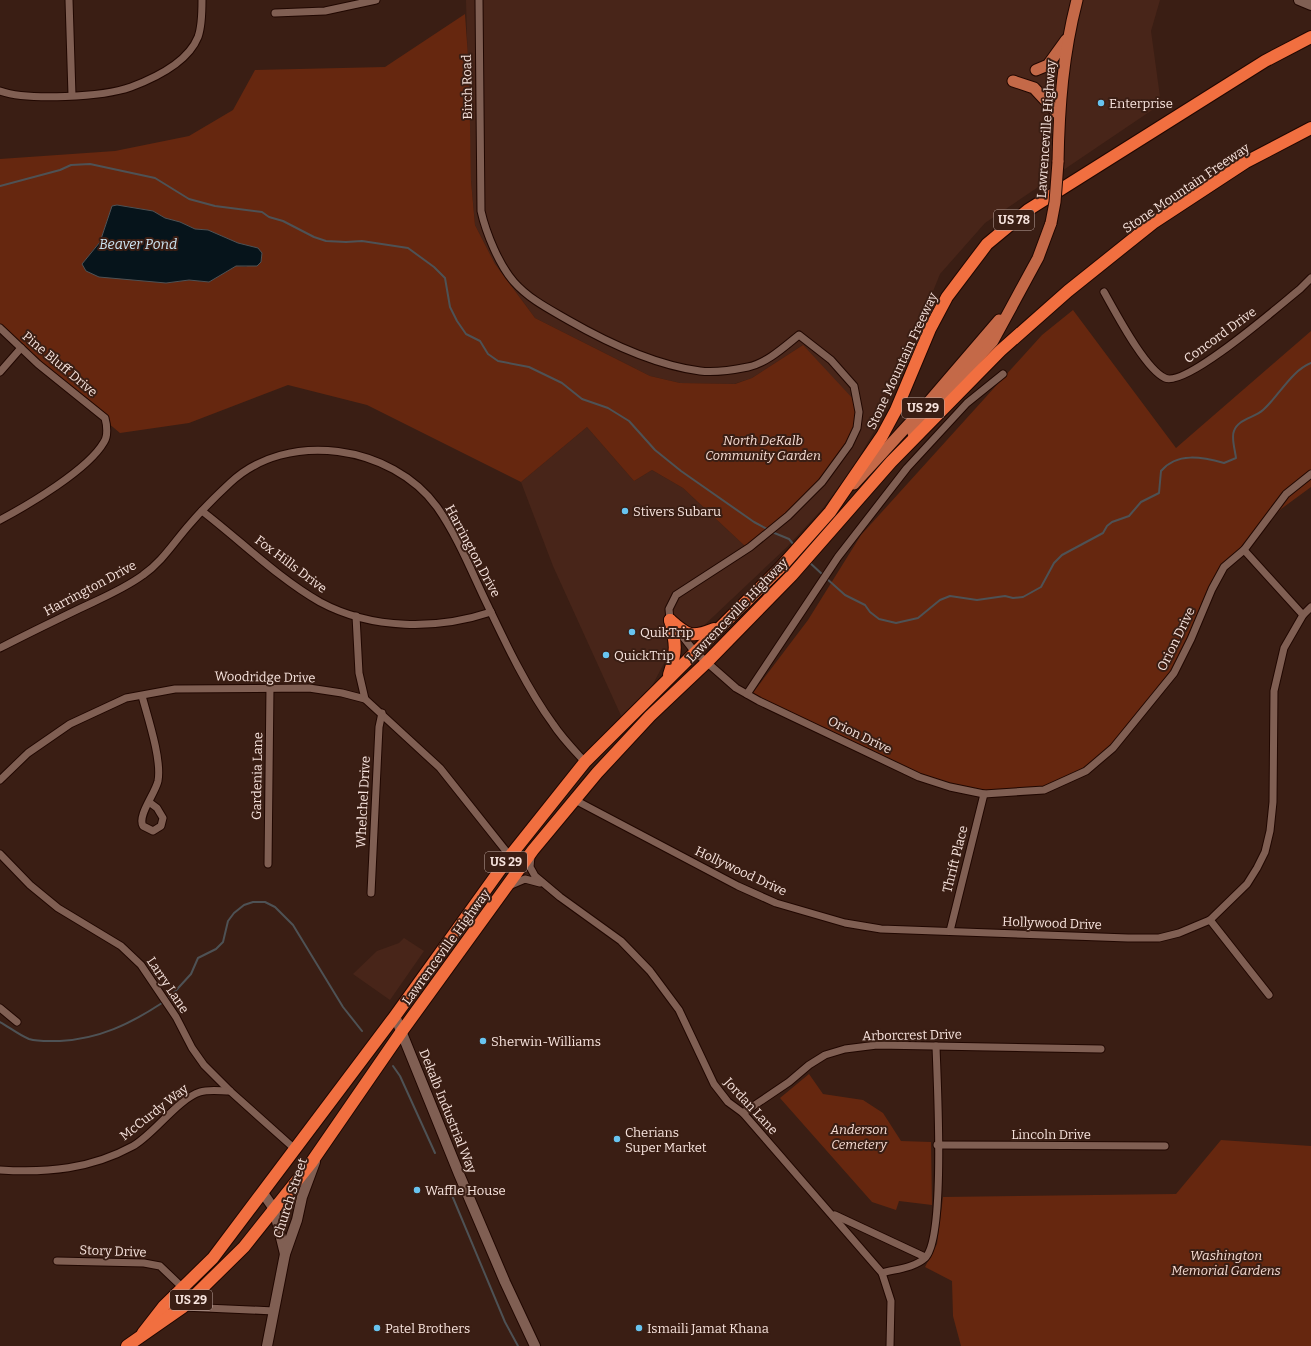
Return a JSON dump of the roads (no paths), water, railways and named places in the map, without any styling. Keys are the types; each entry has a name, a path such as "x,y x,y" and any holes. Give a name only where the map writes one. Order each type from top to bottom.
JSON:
{"highway":[{"name":"Stone Mountain Freeway","path":"830,512 882,436 896,410 930,329 946,297 987,244 1028,210 1265,61 1311,37"},
{"name":"Stone Mountain Freeway","path":"891,462 1000,351 1068,291 1147,228 1246,162 1311,128"},
{"name":"Lawrenceville Highway","path":"402,1031 533,850 575,800 650,716 706,663 792,575 891,462"},
{"name":"Lawrenceville Highway","path":"396,1016 510,856 585,762 694,651 782,566 806,537 830,512"},
{"path":"670,620 684,633 689,635 702,634 720,626"},
{"path":"668,678 676,655 675,639 670,620"},
{"name":"US 29","path":"144,1333 164,1306 213,1258 296,1150 362,1058 396,1016"},
{"name":"US 29","path":"127,1346 183,1307 244,1247 320,1150 402,1031"}],"main road":[{"name":"Lawrenceville Highway","path":"891,462 933,407 993,341 1038,258 1051,223 1055,202 1059,115 1067,38 1077,0"},
{"path":"1299,0 1311,5"},
{"path":"1036,70 1048,65 1067,38"},
{"path":"1013,81 1034,88 1059,115"},
{"name":"Lawrenceville Highway","path":"830,512 1015,301"},
{"name":"Dekalb Industrial Way","path":"396,1016 459,1174 505,1282 535,1346"},
{"name":"Church Street","path":"267,1346 285,1254 297,1220 302,1197 320,1150"},
{"name":"Church Street","path":"263,1193 274,1209 285,1254"}],"street":[{"path":"69,0 72,95"},
{"path":"0,91 36,96 72,95 111,92 131,87 162,72 186,55 198,37 202,0"},
{"path":"275,13 325,11 376,0"},
{"name":"Birch Road","path":"479,0 481,211 485,226 513,281 524,292 549,310 584,330 653,360 680,368 702,371 749,366 774,354 799,335 830,360 854,386 859,412 857,428 849,445 822,482 788,516 750,547 676,595 669,609 670,620"},
{"name":"Concord Drive","path":"1104,292 1143,356 1156,371 1166,379 1175,380 1203,366 1300,289 1311,278"},
{"name":"Pine Bluff Drive","path":"0,328 38,364 105,418 107,425 105,441 94,456 28,505 0,520"},
{"path":"0,372 21,348"},
{"path":"747,694 838,556 907,468 967,403 1003,374"},
{"name":"Harrington Drive","path":"0,648 115,592 143,575 162,559 190,523 231,482 260,463 290,453 326,450 362,455 390,468 419,487 437,507 454,536 527,681 552,724 585,762"},
{"name":"Orion Drive","path":"670,620 694,651 706,663 726,680 747,694 919,777 950,787 984,794 1044,790 1086,771 1113,748 1174,673 1192,639 1212,589 1224,567 1244,550 1286,494 1311,474"},
{"name":"Fox Hills Drive","path":"202,511 238,538 276,571 321,602 356,616 408,625 448,624 491,612"},
{"path":"1244,550 1302,615"},
{"name":"Hollywood Drive","path":"575,800 738,886 776,903 819,916 859,925 880,929 1128,938 1159,938 1179,933 1210,920 1247,884 1265,852 1270,831 1273,802 1274,691 1284,648 1302,615 1311,607"},
{"path":"356,616 359,673 365,699"},
{"name":"Woodridge Drive","path":"0,780 28,753 70,724 126,698 175,689 270,687 309,688 342,693 365,699 382,713 440,768 510,856"},
{"name":"Gardenia Lane","path":"268,864 270,687"},
{"path":"142,696 158,770 158,781 150,802"},
{"name":"Whelchel Drive","path":"371,892 379,727 382,713"},
{"name":"Thrift Place","path":"950,931 984,794"},
{"name":"Jordan Lane","path":"533,850 530,862 531,871 544,884 621,942 650,971 679,1010 714,1084 728,1102 743,1113 882,1273 890,1301 890,1346"},
{"name":"Larry Lane","path":"0,854 30,885 58,908 121,946 142,965 176,1017 192,1048 204,1065 230,1091 296,1150"},
{"name":"Jordan Lane","path":"504,890 522,879 528,879 544,884"},
{"path":"1210,920 1269,995"},
{"path":"0,1008 17,1022"},
{"name":"Arborcrest Drive","path":"743,1113 789,1082 809,1065 825,1055 845,1050 877,1045 1101,1049"},
{"path":"882,1273 910,1266 925,1257 933,1239 938,1213 936,1046"},
{"name":"McCurdy Way","path":"0,1170 26,1172 59,1170 80,1167 106,1159 135,1145 177,1108 200,1092 230,1091"},
{"name":"Lincoln Drive","path":"937,1145 1165,1146"},
{"path":"831,1214 925,1257"},
{"name":"Story Drive","path":"57,1261 144,1263 160,1266 183,1288"},
{"path":"183,1307 274,1312"}],"water":[{"name":"Beaver Pond","path":"117,205 153,211 165,218 180,222 195,229 208,230 238,243 258,248 262,253 261,262 257,266 236,266 209,282 189,280 166,283 99,277 86,271 82,264 100,242 112,206"}],"waterway":[{"path":"0,186 60,170 71,165 90,164 155,178 189,199 215,206 262,212 269,217 283,221 314,237 326,241 362,241 408,248 434,267 445,278 450,307 457,321 466,334 480,341 488,354 498,361 529,367 562,383 582,399 608,408 629,421 655,450 681,471 754,522 769,530"},
{"path":"826,578 845,595 865,605 870,612 879,619 896,623 918,618 940,600 950,596 977,600 1005,596 1013,598 1023,597 1041,587 1054,563 1062,555 1103,533 1107,526 1112,522 1129,516 1141,502 1159,493 1161,471 1167,465 1174,461 1190,458 1207,459 1224,463 1236,458 1233,437 1236,427 1243,421 1263,410 1297,372 1311,363"},
{"path":"772,532 789,539 794,545"},
{"path":"809,562 823,575"},
{"path":"169,998 191,974 198,958 216,949 223,942 228,921 234,913 244,905 253,902 265,902 275,907 293,925 343,1007 362,1031"},
{"path":"0,1022 33,1040 74,1040 101,1034 126,1024 162,1003"},
{"path":"393,1066 400,1076 435,1153"},
{"path":"451,1193 505,1322 518,1346"}],"place":[{"name":"Enterprise","path":"1101,103"},
{"name":"Stivers Subaru","path":"625,511"},
{"name":"QuikTrip","path":"632,632"},
{"name":"QuickTrip","path":"606,655"},
{"name":"Sherwin-Williams","path":"483,1041"},
{"name":"Cherians Super Market","path":"617,1139"},
{"name":"Waffle House","path":"417,1190"},
{"name":"Patel Brothers","path":"377,1328"},
{"name":"Ismaili Jamat Khana","path":"639,1328"}],"park label":[{"name":"North DeKalb Community Garden","path":"763,448"},
{"name":"Anderson Cemetery","path":"859,1136"},
{"name":"Washington Memorial Gardens","path":"1226,1262"}]}
